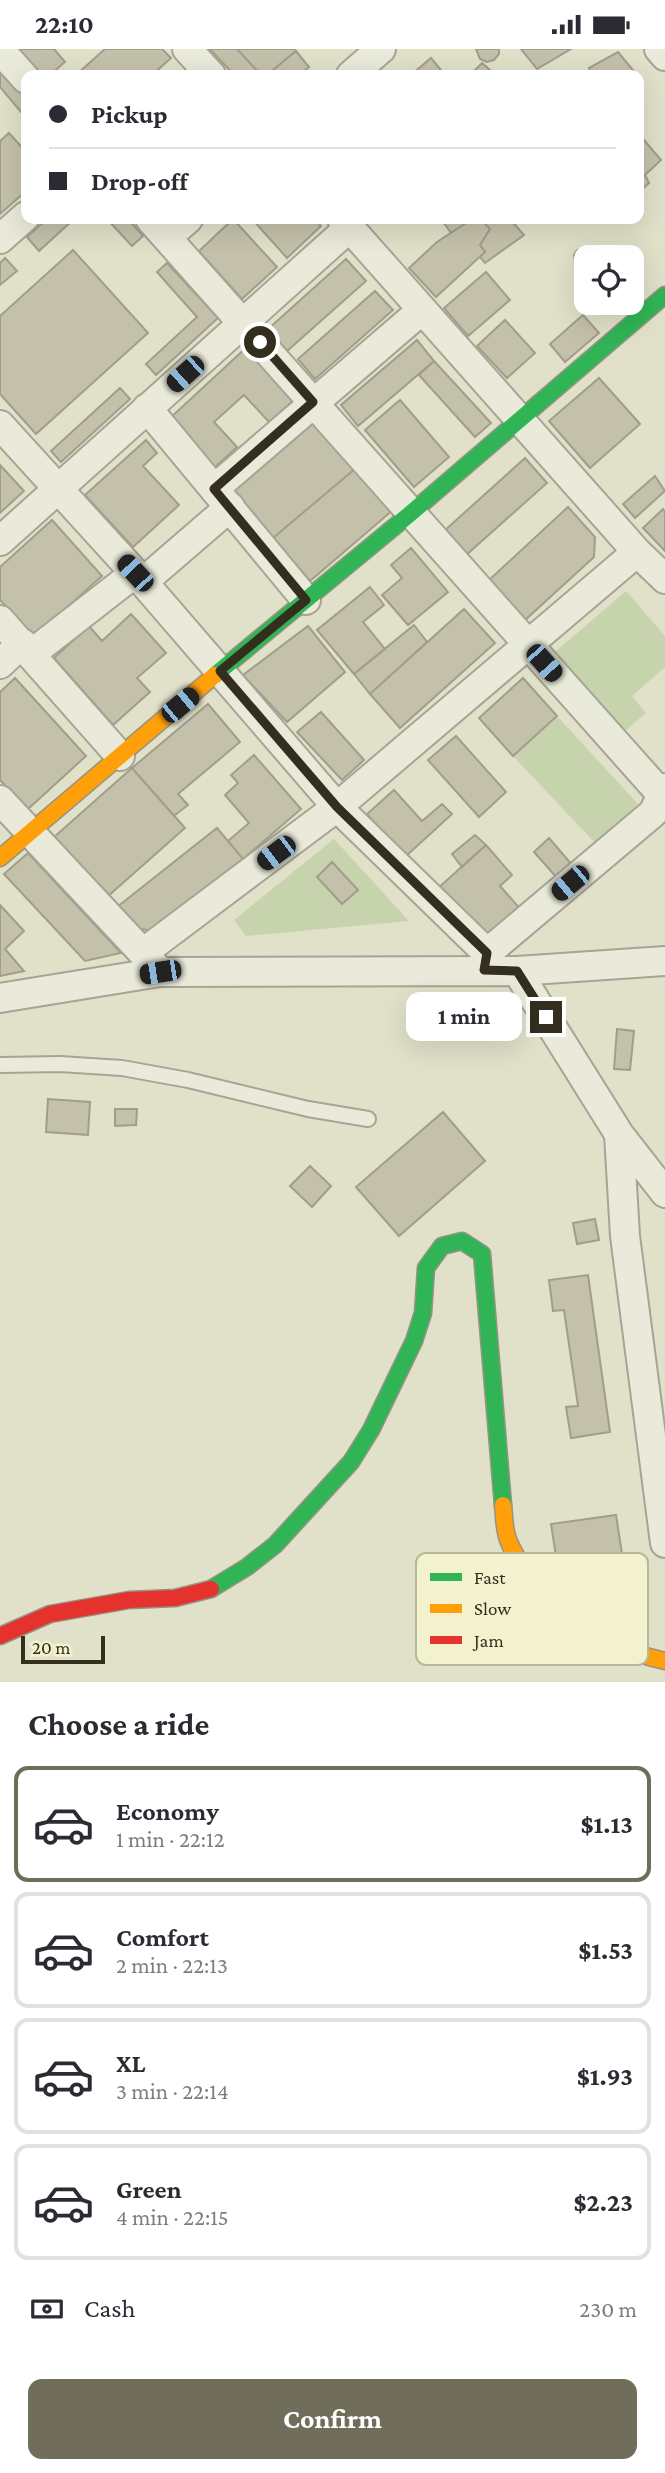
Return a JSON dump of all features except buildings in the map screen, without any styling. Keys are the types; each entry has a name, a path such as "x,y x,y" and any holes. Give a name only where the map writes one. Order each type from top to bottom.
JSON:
{"street":[{"path":"187,49 206,70"},
{"path":"357,70 381,49"},
{"path":"659,49 665,55"},
{"path":"0,50 21,73"},
{"path":"1,237 21,220"},
{"path":"0,541 242,323 345,224"},
{"path":"347,224 637,552 665,579"},
{"path":"159,228 527,644 663,792 653,813 485,962"},
{"path":"0,859 665,295"},
{"path":"0,664 139,577 222,498 313,402 422,310"},
{"path":"147,408 306,600"},
{"path":"0,425 139,577 337,807 485,962"},
{"path":"152,962 637,552"},
{"path":"0,620 120,756"},
{"path":"0,800 152,962"},
{"path":"0,998 152,962 485,962 517,971 665,961"},
{"path":"517,971 619,1134 665,1193"},
{"path":"619,1134 625,1236 662,1488 665,1543"},
{"path":"0,1636 50,1614 129,1600 175,1598 207,1591 247,1567 275,1545 351,1462 371,1430 414,1341 423,1313 426,1268 442,1246 462,1241 482,1254 506,1534 513,1553"}],"lane":[{"path":"0,1065 60,1064 122,1068 188,1080 308,1109 368,1119"}],"green space":[{"path":"626,591 665,636 665,667 632,696 646,713 624,732 555,652"},
{"path":"557,716 638,804 596,844 513,756"},
{"path":"334,839 409,921 246,936 234,920"}],"traffic: fast":[{"path":"215,675 411,513 665,295"},
{"path":"211,1589 247,1567 275,1545 351,1462 371,1430 414,1341 423,1313 426,1268 442,1246 462,1241 482,1254 503,1505"}],"traffic: slow":[{"path":"0,858 215,675"},
{"path":"503,1505 505,1529 514,1553"},
{"path":"648,1656 665,1661"}],"traffic: jam":[{"path":"0,1636 50,1614 129,1600 175,1598 211,1589"}],"route":[{"path":"260,342 313,402 214,489 306,600 220,671 337,807 487,953 484,970 517,971 546,1017"}]}
